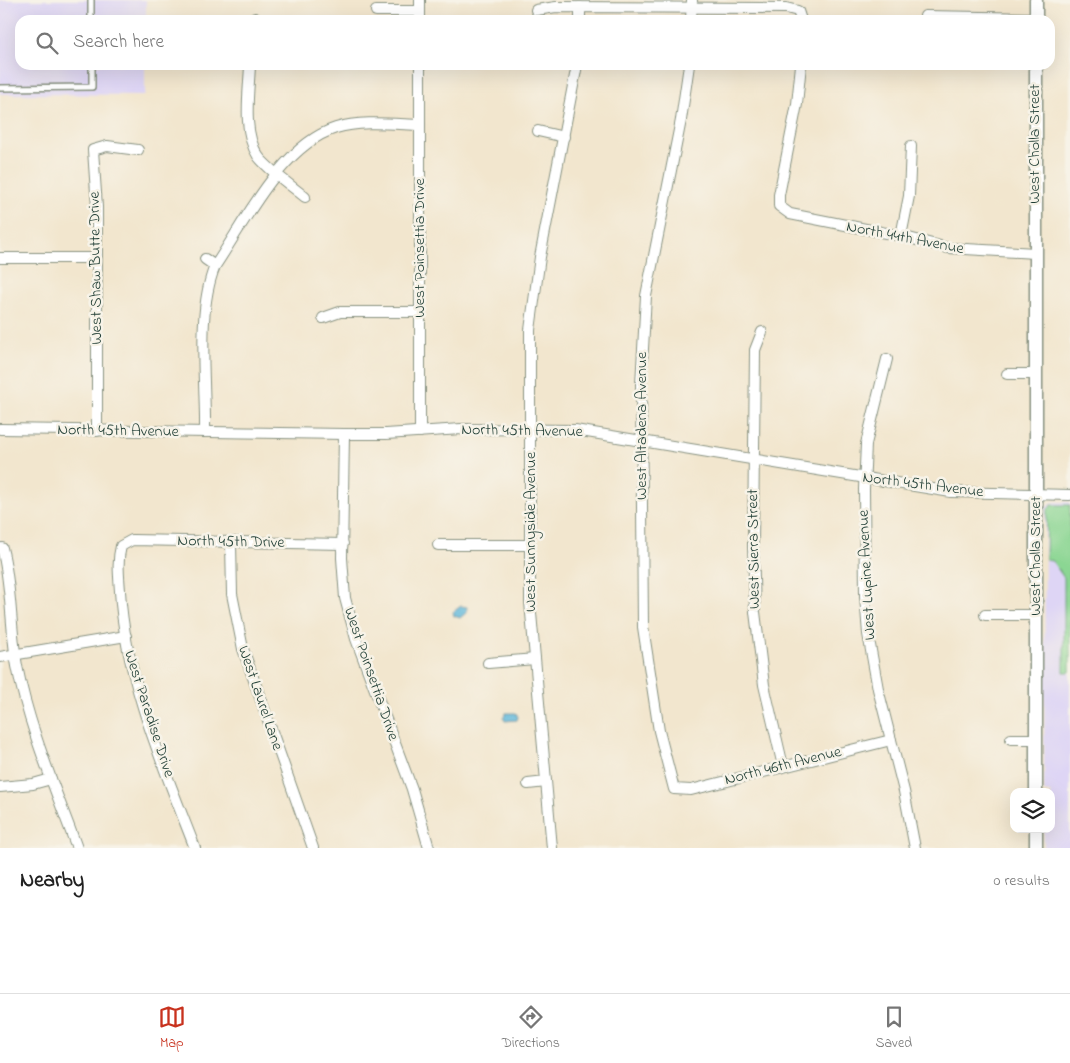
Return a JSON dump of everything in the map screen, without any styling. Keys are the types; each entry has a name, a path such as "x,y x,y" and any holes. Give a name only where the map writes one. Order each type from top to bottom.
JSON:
{"street":[{"path":"420,0 420,15"},
{"path":"1036,0 1036,15"},
{"path":"536,10 692,4 786,8 797,15"},
{"path":"580,7 580,15"},
{"path":"376,10 413,15"},
{"path":"250,70 249,133 259,158 305,197"},
{"name":"West Poinsettia Drive","path":"420,70 420,432"},
{"name":"West Sunnyside Avenue","path":"552,848 530,602 530,330 540,257 576,70"},
{"name":"West Altadena Avenue","path":"674,788 659,731 643,627 641,376 646,296 681,120 688,70"},
{"name":"North 44th Avenue","path":"800,70 797,104 779,194 779,206 790,214 901,236 948,248 1035,253"},
{"name":"West Cholla Street","path":"1036,70 1036,788"},
{"path":"205,432 205,301 209,283 216,266 277,173 295,151 308,141 337,128 355,125 420,125"},
{"path":"538,131 564,137"},
{"name":"West Shaw Butte Drive","path":"97,431 97,258 94,150 107,146 138,150"},
{"path":"901,236 909,196 911,146"},
{"path":"0,258 97,258"},
{"path":"205,259 216,266"},
{"path":"323,318 340,312 421,312"},
{"name":"West Sierra Street","path":"762,332 755,350 753,587 757,642 764,685 783,766"},
{"name":"West Lupine Avenue","path":"887,359 868,436 864,478 865,596 868,634 878,689 915,848"},
{"path":"1007,374 1036,374"},
{"name":"North 45th Avenue","path":"0,430 344,434 530,428 575,430 950,492 1070,495"},
{"name":"West Poinsettia Drive","path":"344,434 344,590 350,618 412,790 429,848"},
{"name":"North 45th Drive","path":"121,546 132,540 343,544"},
{"name":"West Laurel Lane","path":"231,543 232,594 243,649 313,848"},
{"path":"438,545 529,545"},
{"name":"West Paradise Drive","path":"121,546 118,559 126,636 141,698 195,848"},
{"path":"2,548 7,568 16,656 25,702 77,848"},
{"path":"985,615 1036,615"},
{"path":"0,658 126,636"},
{"path":"488,663 535,659"},
{"path":"1011,739 1036,739"},
{"name":"North 46th Avenue","path":"674,788 691,790 891,740"},
{"path":"0,787 33,784 52,779"},
{"path":"528,784 546,782"},
{"path":"1036,833 1036,848"}],"lane":[{"path":"91,0 92,15"},
{"path":"0,88 92,87 92,70"}],"shaded area":[{"path":"0,0 146,0 146,15 15,15 15,70 145,70 145,95 0,94"},
{"path":"1053,502 1070,502 1070,848 1044,848 1044,833 1055,833 1055,788 1044,788 1045,508"}],"green space":[{"path":"1052,505 1070,505 1070,672 1064,672 1064,578 1052,561 1046,560 1047,510"}],"water":[{"path":"461,606 467,607 467,612 460,618 454,616 453,612"},
{"path":"506,713 516,713 517,720 505,721 503,717"}]}
